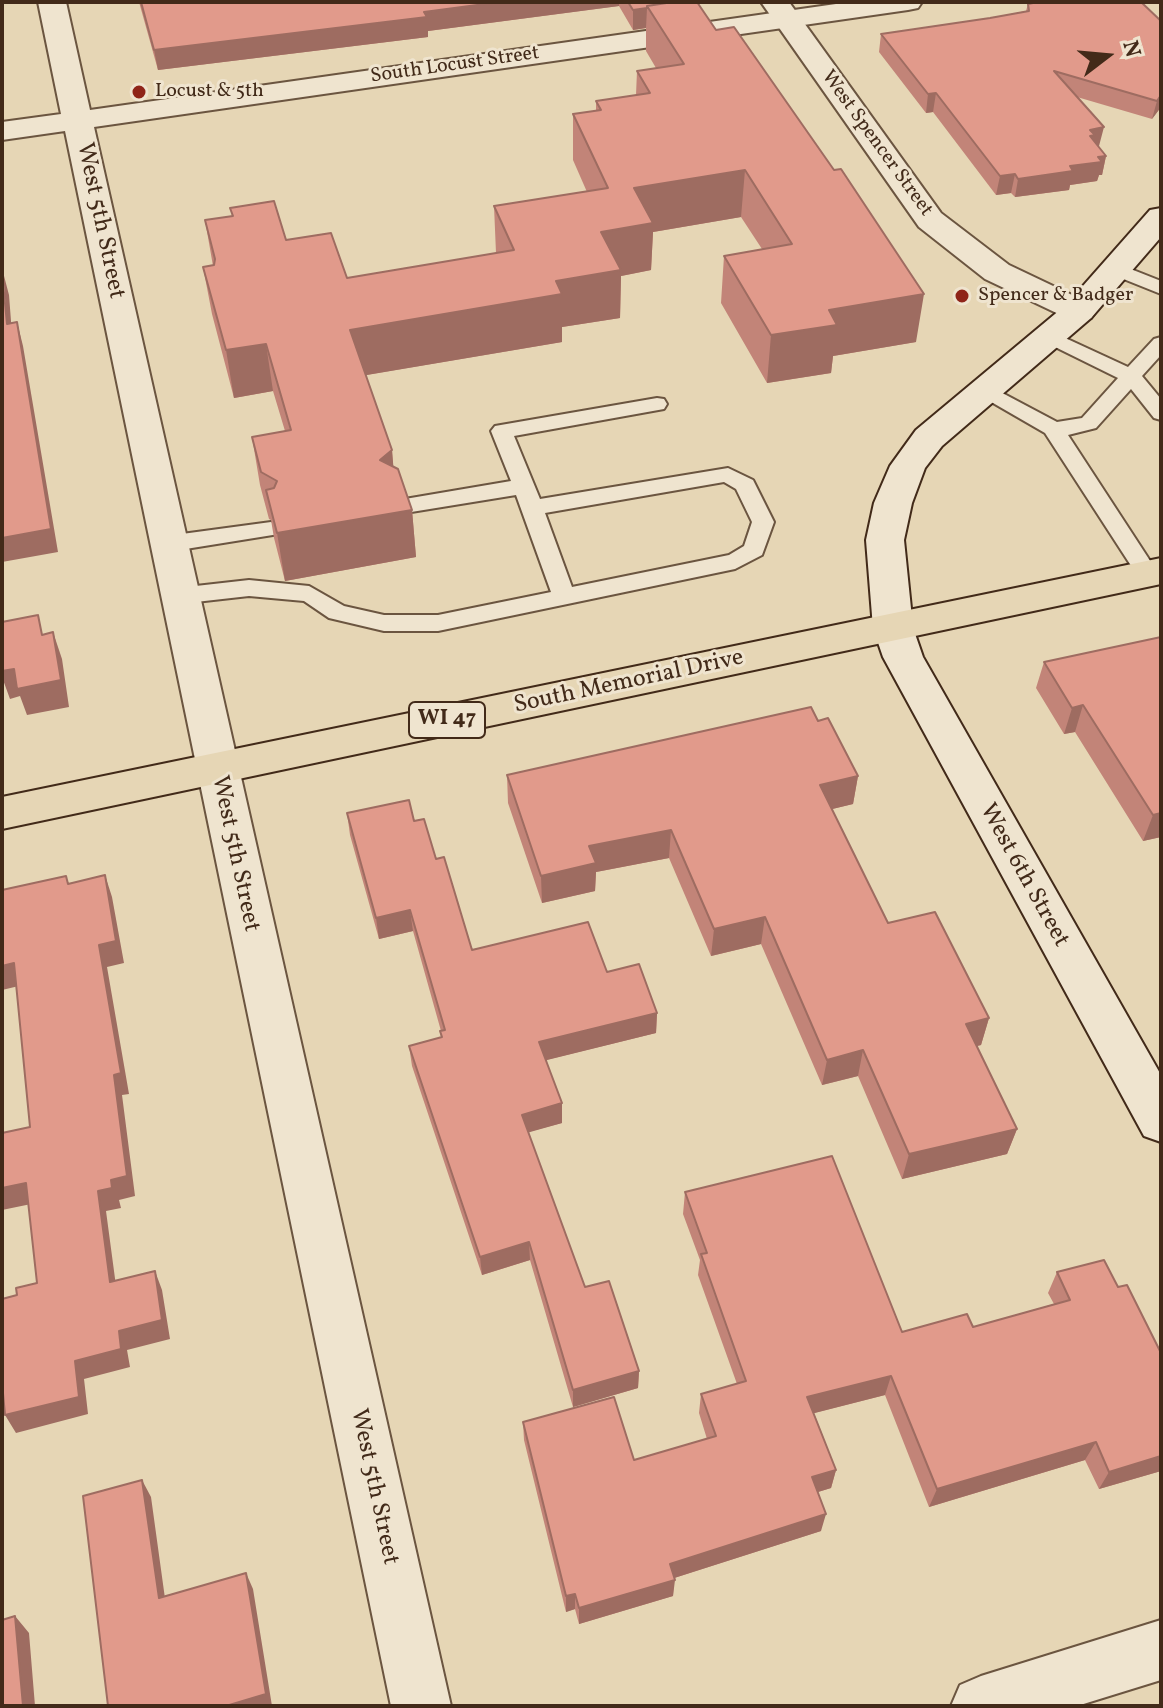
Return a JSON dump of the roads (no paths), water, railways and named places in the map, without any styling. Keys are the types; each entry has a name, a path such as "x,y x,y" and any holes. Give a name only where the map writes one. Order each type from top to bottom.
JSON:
{"main road":[{"name":"South Memorial Drive","path":"2,813 1154,572"}],"street":[{"name":"West 5th Street","path":"52,2 215,768 421,1706"},
{"name":"South Locust Street","path":"2,131 781,11 908,2"},
{"name":"West Spencer Street","path":"781,11 930,220 957,244 997,272 1079,311"},
{"name":"West 6th Street","path":"1161,217 1118,270 1079,311 929,438 908,466 893,503 885,540 893,628 918,689 1161,1121"},
{"path":"981,1706 1161,1650"}],"lane":[{"path":"1118,270 1161,288"},
{"path":"1050,337 1131,376 1161,413"},
{"path":"984,392 1053,428 1073,429 1089,423 1161,343"},
{"path":"563,594 502,431 657,404"},
{"path":"1053,428 1154,572"},
{"path":"178,596 249,588 309,594 337,612 397,623 438,623 563,594 735,561 754,550 763,522 745,485 728,475 528,497 399,507"},
{"path":"167,544 271,529"}],"place":[{"name":"Locust & 5th","path":"139,92"},
{"name":"Spencer & Badger","path":"962,296"}]}
